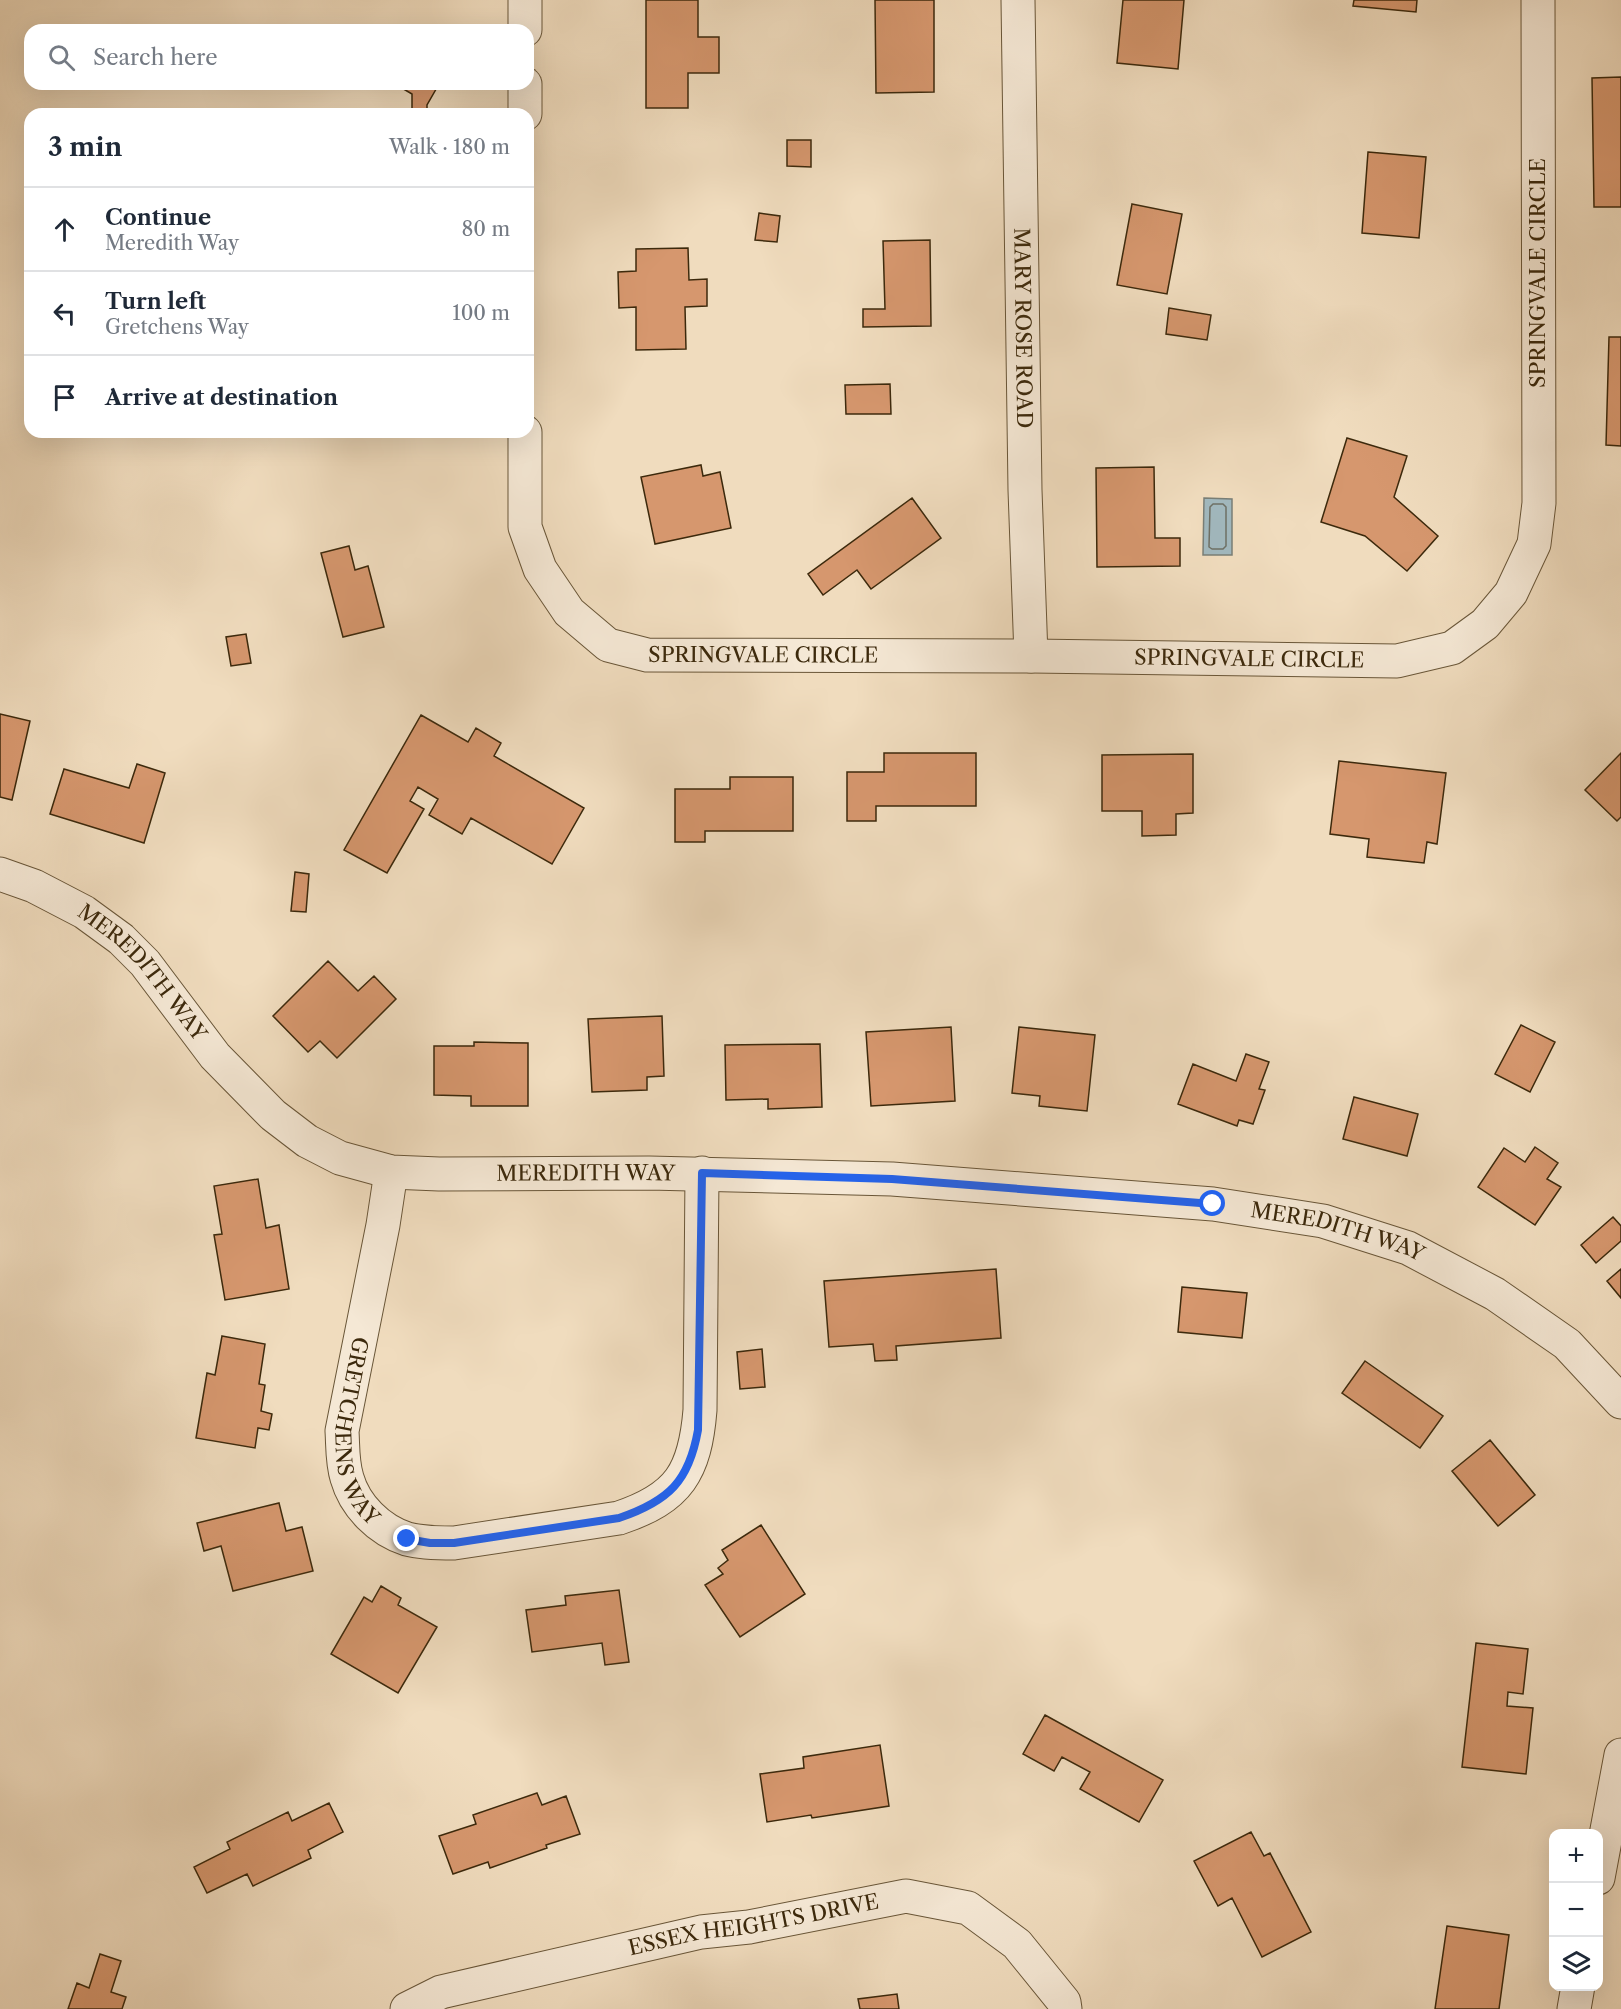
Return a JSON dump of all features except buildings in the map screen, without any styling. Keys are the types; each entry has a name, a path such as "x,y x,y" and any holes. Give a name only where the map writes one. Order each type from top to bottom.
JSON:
{"street":[{"path":"525,0 525,24"},
{"name":"MARY ROSE ROAD","path":"1018,0 1025,479 1031,656"},
{"name":"SPRINGVALE CIRCLE","path":"525,438 525,527 540,569 569,612 608,645 647,655 1031,656 1397,661 1452,648 1485,624 1511,593 1534,544 1539,503 1538,0"},
{"path":"525,90 525,108"},
{"name":"MEREDITH WAY","path":"0,874 34,886 84,912 121,939 145,963 215,1056 273,1115 307,1141 340,1158 392,1172 439,1174 702,1173 892,1179 1213,1204 1323,1221 1408,1248 1495,1294 1567,1344 1621,1402"},
{"name":"GRETCHENS WAY","path":"392,1172 384,1225 342,1431 343,1455 347,1478 356,1498 367,1514 384,1529 407,1539 430,1543 454,1543 619,1518 657,1502 671,1492 682,1478 695,1449 700,1410 702,1173"},
{"path":"1603,1856 1621,1755"},
{"name":"ESSEX HEIGHTS DRIVE","path":"407,2009 441,1992 689,1935 749,1927 906,1896 968,1908 1017,1944 1064,2002 1065,2009"},
{"path":"1574,2009 1577,1991"}],"water":[{"path":"1204,498 1232,499 1232,555 1203,555"}],"route":[{"path":"407,1539 430,1543 454,1543 619,1518 640,1511 671,1492 690,1464 695,1449 700,1410 702,1173 892,1179 1213,1204"}]}
